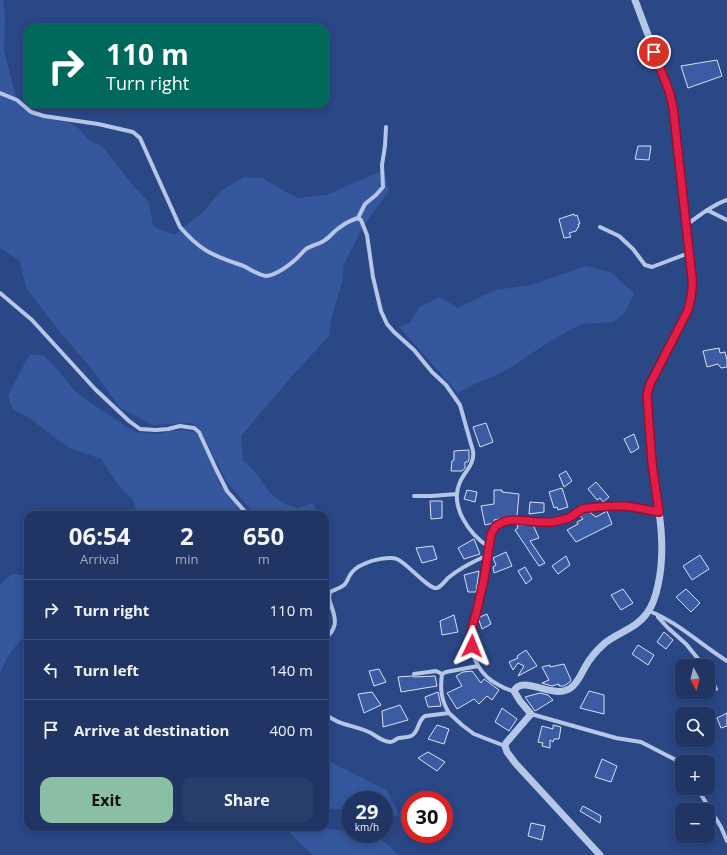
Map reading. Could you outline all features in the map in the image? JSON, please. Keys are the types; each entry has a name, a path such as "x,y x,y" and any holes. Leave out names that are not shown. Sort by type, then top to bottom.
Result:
{"street":[{"path":"635,0 669,91 673,107 693,287 688,310 650,384 647,395 652,463 662,542 661,573 652,612"},
{"path":"0,92 17,100 24,106"},
{"path":"26,108 31,112 44,116 98,124 133,132 140,138 180,227 191,239 206,251 223,259 243,265 258,274 265,276 283,269 296,260 306,249 325,241 338,228 351,220 358,218 365,204 383,187 382,165 386,127"},
{"path":"686,225 721,202 727,200"},
{"path":"708,210 727,220"},
{"path":"358,218 361,220 366,235 373,277 381,311 387,324 414,350 432,372 446,385 460,405 474,457 457,490 457,505 472,534 480,542 489,547"},
{"path":"600,227 619,236 633,249 645,265 652,267 689,253"},
{"path":"0,293 32,320 95,389 129,421 140,429 156,430 180,426 194,428 199,432 228,491 245,511"},
{"path":"414,496 457,494"},
{"path":"659,512 633,507 612,506 582,509 569,518 553,522 514,520 499,524 495,527 491,534 484,579 472,627 471,637 472,648 478,666 482,672 490,679 514,692 531,714 616,738 641,742 675,760"},
{"path":"329,635 335,624 335,617 329,601 330,592 344,585 350,574 365,563 391,558 397,559 428,585 436,588 462,567 488,555"},
{"path":"652,612 684,631 727,660"},
{"path":"652,612 686,644 698,659"},
{"path":"514,692 516,688 524,685 554,692 568,690 573,686 585,667 604,644 628,630 647,614 652,612"},
{"path":"414,674 436,671 442,674 478,666"},
{"path":"442,674 441,693 449,713 474,734 505,746"},
{"path":"329,717 336,722 354,726 370,732 385,741 392,742 396,739 410,737 414,734 422,718 425,716 449,713"},
{"path":"531,714 506,743 505,746 507,752 516,764 600,855"},
{"path":"701,795 721,827 727,841"}],"shaded area":[{"path":"0,0 3,0 5,15 4,51 17,100 24,106 24,108 31,112 64,119 78,128 90,141 102,146 149,203 153,226 174,235 202,213 222,190 244,177 262,178 297,198 326,195 384,170 389,191 364,225 344,264 342,283 332,315 329,336 292,376 241,436 243,460 256,473 266,488 277,499 287,505 298,508 312,503 318,511 252,511 226,481 200,429 191,423 153,425 120,408 91,368 63,336 26,288 20,261 0,248"},
{"path":"586,266 610,272 634,293 625,313 613,322 582,324 550,341 513,366 458,393 399,327 410,323 419,307 440,297 458,308 495,290 532,285"},
{"path":"30,354 44,356 58,370 74,390 135,432 156,434 185,430 197,433 203,442 214,467 219,484 243,511 137,511 133,500 122,490 101,459 69,448 32,420 12,408 8,396"},
{"path":"12,574 24,576 24,637 10,653 0,672 0,585"},
{"path":"329,761 387,790 341,791 341,809 329,808"},
{"path":"393,802 400,816 393,815"},
{"path":"329,829 341,831 341,843 386,843 399,855 313,855 287,831 329,831"}],"building":[{"path":"717,60 722,76 688,88 681,66"},
{"path":"638,146 651,146 649,160 635,159"},
{"path":"574,214 575,216 577,215 580,224 578,224 579,227 576,231 569,233 571,237 564,238 559,219"},
{"path":"719,348 720,353 725,352 727,367 721,368 718,364 707,367 703,351"},
{"path":"486,423 493,442 480,447 473,427"},
{"path":"634,434 639,448 631,453 624,439"},
{"path":"469,450 469,459 468,462 465,462 465,468 462,471 451,471 452,461 454,460 454,451"},
{"path":"566,471 572,481 564,487 559,475"},
{"path":"596,482 609,497 603,502 600,498 597,500 588,489"},
{"path":"562,488 568,507 558,510 557,507 554,508 549,492"},
{"path":"467,490 477,492 475,502 464,499"},
{"path":"494,490 502,490 502,492 519,494 517,516 494,520 494,523 485,525 481,506 494,504"},
{"path":"430,501 442,501 442,518 431,519"},
{"path":"530,502 544,503 544,512 529,514"},
{"path":"588,511 596,517 607,511 612,524 576,542 567,530 578,524 577,522 583,519 580,515"},
{"path":"517,525 533,525 539,538 530,541 545,563 539,566 515,530 518,528"},
{"path":"474,539 480,554 464,559 458,548"},
{"path":"433,546 437,559 422,563 416,548"},
{"path":"506,552 512,566 494,573 493,567 496,565 493,558"},
{"path":"700,555 709,569 692,580 683,566"},
{"path":"566,556 570,565 558,574 552,566"},
{"path":"525,567 532,579 526,584 518,571"},
{"path":"479,571 476,592 468,592 464,575"},
{"path":"623,589 633,603 621,610 611,595"},
{"path":"686,589 700,603 691,612 676,597"},
{"path":"487,614 491,624 482,629 479,620 480,617"},
{"path":"454,615 458,632 442,635 440,621"},
{"path":"664,632 673,640 666,649 657,642"},
{"path":"638,645 654,655 648,665 632,654"},
{"path":"526,650 537,666 518,676 524,666 518,663 513,670 509,662 518,658 517,656"},
{"path":"564,664 571,680 570,682 564,686 559,686 559,684 552,686 542,683 549,680 542,667"},
{"path":"379,669 386,682 374,686 369,671"},
{"path":"472,671 481,683 484,679 499,690 492,700 487,696 479,704 474,699 457,709 447,693 462,686 456,676 463,672"},
{"path":"435,676 437,686 401,692 398,677"},
{"path":"589,691 604,695 604,714 580,708"},
{"path":"372,692 381,705 364,713 358,694"},
{"path":"438,692 441,706 428,707 425,697"},
{"path":"540,693 548,695 553,700 535,711 525,697"},
{"path":"400,705 408,720 383,727 382,711"},
{"path":"502,708 517,719 509,731 495,722"},
{"path":"727,713 727,726 721,728 717,718"},
{"path":"437,725 449,729 444,744 428,739"},
{"path":"553,725 561,727 559,739 554,739 553,742 550,740 550,748 542,746 543,743 538,742 542,726 553,729"},
{"path":"428,752 445,762 437,771 418,758"},
{"path":"602,759 617,766 611,782 595,777"},
{"path":"583,806 601,816 600,823 580,811"},
{"path":"531,823 545,826 542,840 528,836"}],"route":[{"path":"472,646 472,627 484,579 491,534 495,527 499,524 514,520 540,522 561,521 569,518 582,509 612,506 633,507 659,512 652,463 647,395 650,384 688,310 693,287 673,107 669,91 654,52"}]}
